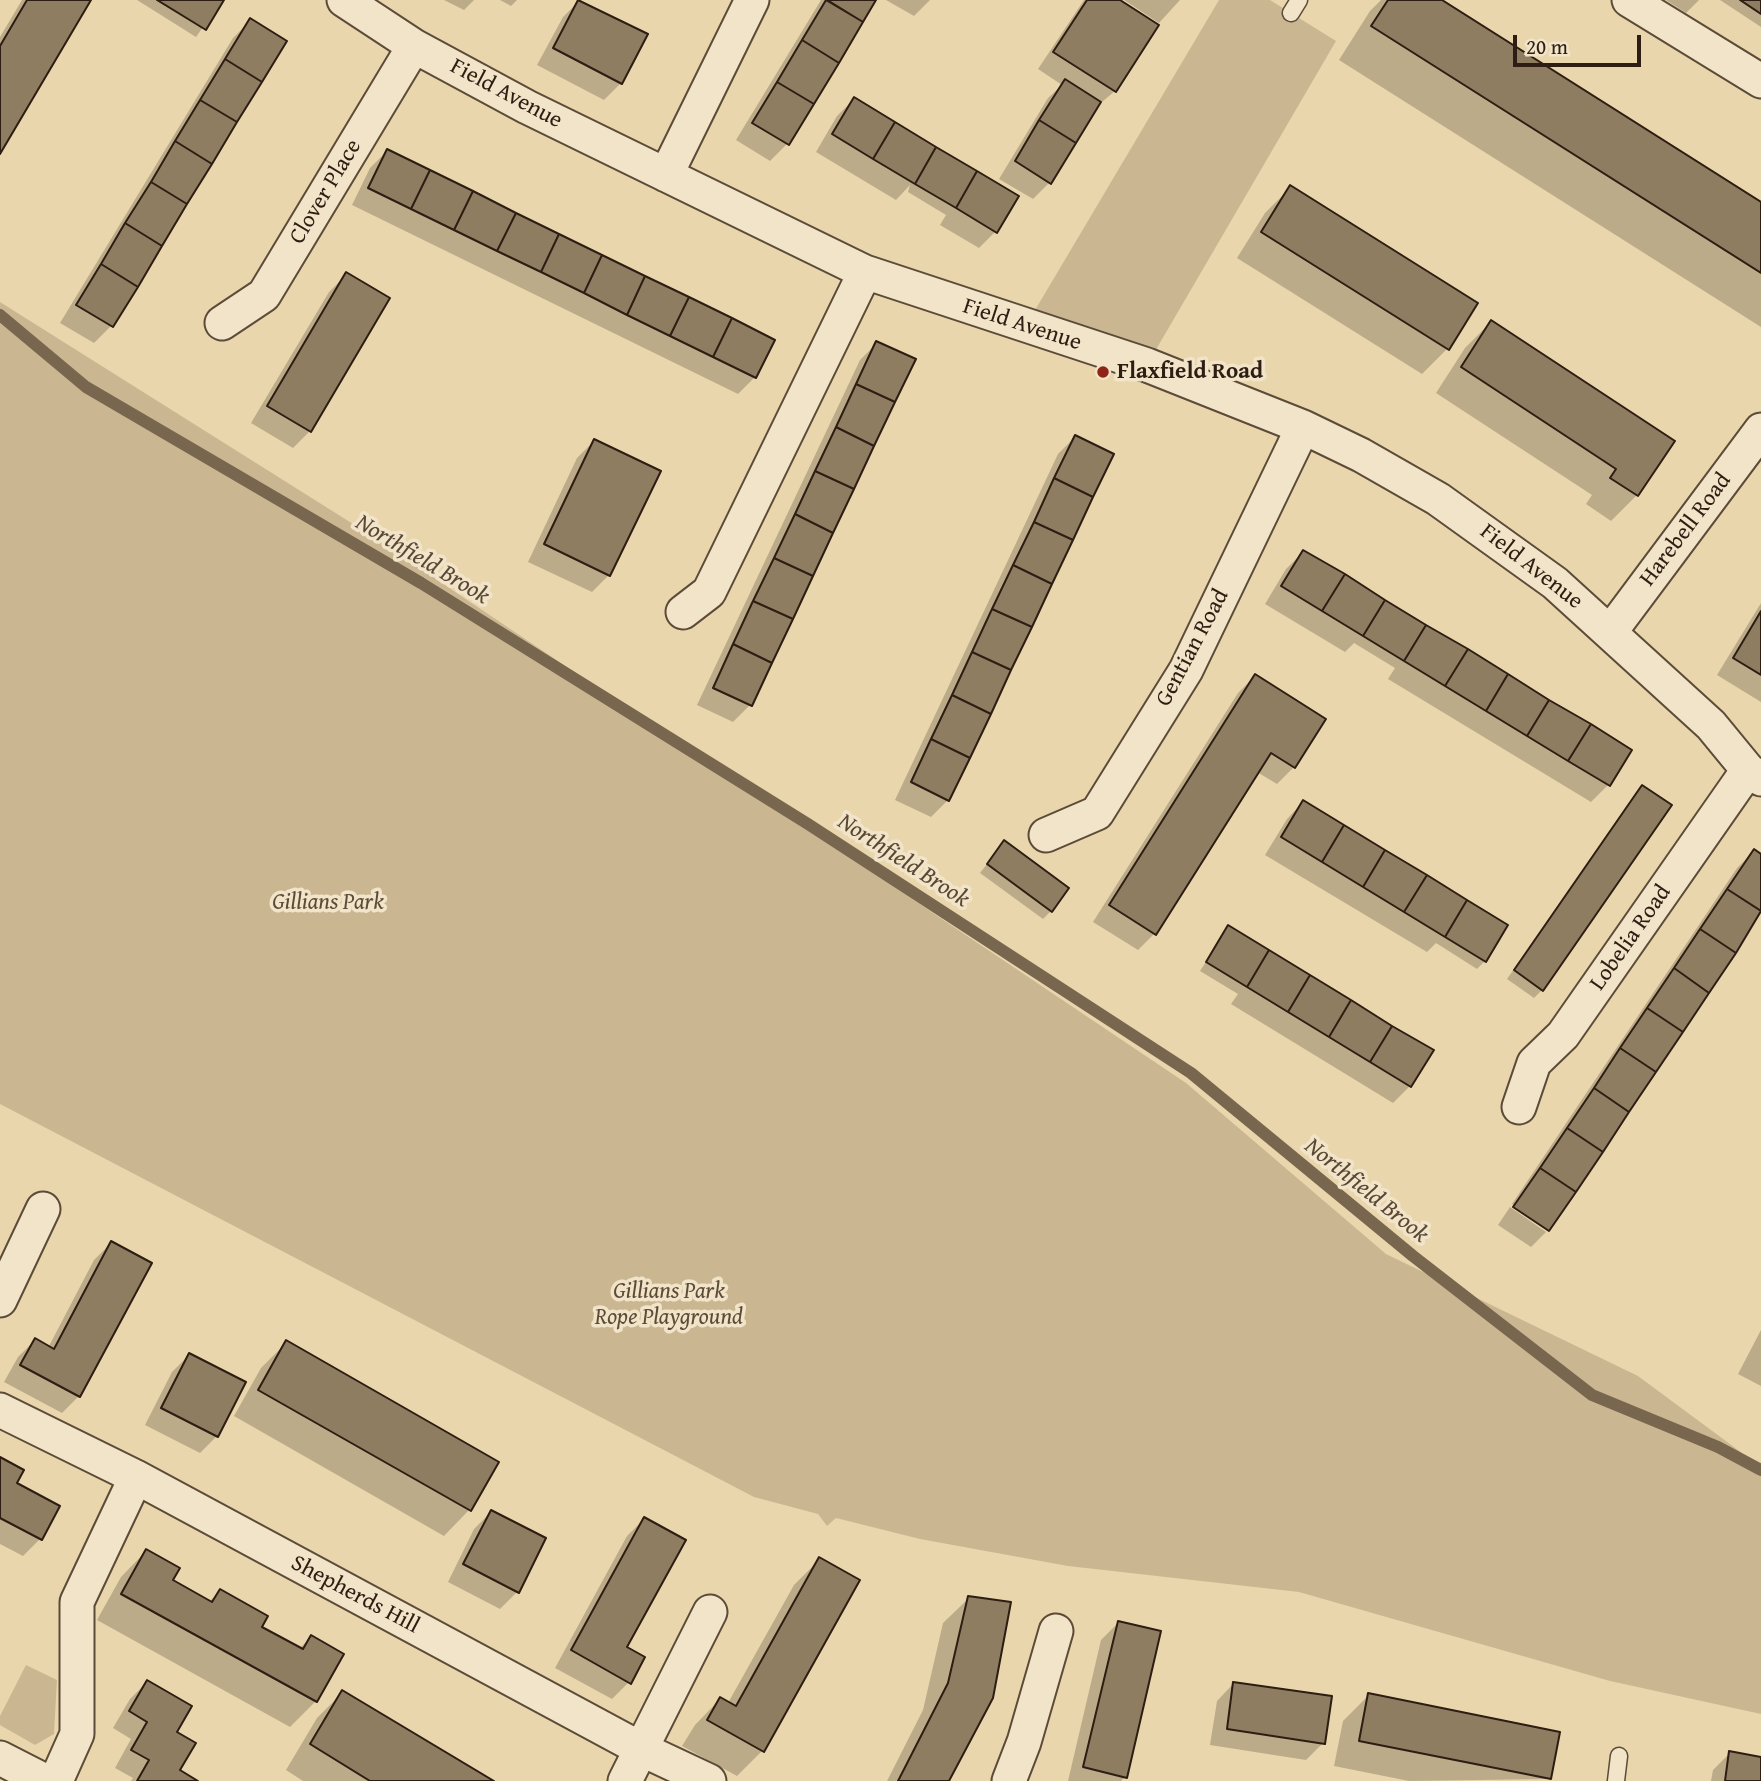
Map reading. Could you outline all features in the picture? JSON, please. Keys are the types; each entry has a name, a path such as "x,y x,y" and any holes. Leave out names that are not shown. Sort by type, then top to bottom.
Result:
{"street":[{"name":"Field Avenue","path":"344,0 414,46 527,107 865,272 1147,365 1303,427 1361,455 1459,513 1555,583 1611,631 1711,725 1755,774"},
{"path":"666,175 752,0"},
{"path":"1629,0 1761,81"},
{"name":"Clover Place","path":"222,323 264,295 414,46"},
{"path":"683,612 709,592 865,272"},
{"name":"Gentian Road","path":"1046,835 1097,813 1186,670 1303,427"},
{"name":"Harebell Road","path":"1611,631 1761,430"},
{"name":"Lobelia Road","path":"1519,1107 1534,1063 1563,1035 1755,774"},
{"path":"0,1300 43,1209"},
{"name":"Shepherds Hill","path":"0,1410 136,1477 643,1750 709,1781"},
{"path":"56,1781 78,1734 78,1602 136,1477"},
{"path":"625,1781 643,1750 710,1612"},
{"path":"1009,1781 1024,1742 1056,1631"},
{"path":"0,1758 46,1781"}],"lane":[{"path":"1616,1781 1619,1756"}],"green space":[{"path":"1219,0 1270,0 1336,41 1147,365 1025,327"},
{"name":"Gillians Park","path":"0,302 369,534 1186,1083 1386,1254 1638,1376 1761,1467 1761,1714 1610,1681 1299,1592 1068,1566 920,1539 836,1518 827,1526 818,1514 754,1497 0,1104"},
{"path":"26,1665 57,1680 54,1734 35,1745 0,1725 0,1716"}],"building":[{"path":"27,0 91,0 0,154 0,46"},
{"path":"157,0 224,0 206,30"},
{"path":"578,0 648,34 622,84 553,48"},
{"path":"826,0 863,22 839,63 802,40"},
{"path":"827,0 876,0 863,22"},
{"path":"1087,0 1120,0 1159,25 1116,92 1053,52"},
{"path":"1388,0 1442,0 1761,202 1761,273 1371,26"},
{"path":"1740,0 1761,0 1761,14"},
{"path":"250,18 287,41 262,82 225,59"},
{"path":"802,40 839,63 814,104 777,82"},
{"path":"225,59 262,82 237,122 200,100"},
{"path":"1065,79 1101,102 1076,143 1039,120"},
{"path":"777,82 814,104 789,145 752,123"},
{"path":"854,97 895,122 873,159 832,134"},
{"path":"200,100 237,122 212,164 175,141"},
{"path":"1039,120 1076,143 1051,184 1015,161"},
{"path":"895,122 936,147 915,184 873,159"},
{"path":"175,141 212,164 187,204 151,182"},
{"path":"936,147 977,171 956,208 915,184"},
{"path":"387,149 430,170 411,209 368,188"},
{"path":"430,170 473,191 454,230 411,209"},
{"path":"977,171 1019,196 997,233 956,208"},
{"path":"151,182 187,204 162,246 125,223"},
{"path":"1290,185 1478,303 1449,350 1261,232"},
{"path":"473,191 516,213 497,251 454,230"},
{"path":"516,213 559,234 541,272 497,251"},
{"path":"125,223 162,246 138,287 101,264"},
{"path":"559,234 602,255 584,293 541,272"},
{"path":"602,255 645,276 627,315 584,293"},
{"path":"101,264 138,287 113,327 76,305"},
{"path":"346,272 390,298 311,432 267,406"},
{"path":"645,276 689,297 670,336 627,315"},
{"path":"689,297 732,318 713,357 670,336"},
{"path":"732,318 775,340 756,378 713,357"},
{"path":"1491,320 1675,441 1638,496 1610,478 1616,469 1461,367"},
{"path":"876,341 916,359 895,402 856,384"},
{"path":"856,384 895,402 874,446 836,427"},
{"path":"836,427 874,446 854,489 815,471"},
{"path":"1075,435 1114,454 1093,497 1054,478"},
{"path":"594,439 661,471 610,576 544,544"},
{"path":"815,471 854,489 833,533 795,514"},
{"path":"1054,478 1093,497 1073,540 1034,522"},
{"path":"795,514 833,533 813,576 774,558"},
{"path":"1034,522 1073,540 1052,584 1013,565"},
{"path":"1303,550 1345,574 1322,611 1281,586"},
{"path":"774,558 813,576 793,619 753,601"},
{"path":"1013,565 1052,584 1032,627 992,609"},
{"path":"1345,574 1385,600 1363,636 1322,611"},
{"path":"1385,600 1426,625 1404,661 1363,636"},
{"path":"753,601 793,619 772,663 733,644"},
{"path":"992,609 1032,627 1011,670 972,652"},
{"path":"1761,611 1761,675 1733,658"},
{"path":"1426,625 1468,649 1445,686 1404,661"},
{"path":"733,644 772,663 752,706 713,688"},
{"path":"1468,649 1508,674 1486,711 1445,686"},
{"path":"972,652 1011,670 991,714 952,695"},
{"path":"1255,674 1326,719 1295,768 1271,753 1156,935 1109,905"},
{"path":"1508,674 1549,700 1527,736 1486,711"},
{"path":"952,695 991,714 970,758 931,739"},
{"path":"1549,700 1591,724 1568,761 1527,736"},
{"path":"1591,724 1632,750 1610,786 1568,761"},
{"path":"931,739 970,758 949,801 911,782"},
{"path":"1642,785 1672,805 1543,991 1514,970"},
{"path":"1303,800 1344,825 1322,862 1281,837"},
{"path":"1344,825 1385,850 1363,887 1322,862"},
{"path":"1004,840 1069,888 1052,912 987,864"},
{"path":"1754,849 1761,854 1761,911 1727,889"},
{"path":"1385,850 1427,875 1404,912 1363,887"},
{"path":"1427,875 1467,900 1445,937 1404,912"},
{"path":"1727,889 1761,911 1736,953 1700,929"},
{"path":"1467,900 1508,925 1486,962 1445,937"},
{"path":"1228,925 1269,950 1247,987 1206,962"},
{"path":"1700,929 1736,953 1709,993 1674,968"},
{"path":"1269,950 1310,975 1288,1012 1247,987"},
{"path":"1674,968 1709,993 1683,1032 1647,1008"},
{"path":"1310,975 1351,1000 1329,1037 1288,1012"},
{"path":"1351,1000 1392,1026 1370,1062 1329,1037"},
{"path":"1647,1008 1683,1032 1656,1072 1620,1048"},
{"path":"1392,1026 1434,1050 1411,1087 1370,1062"},
{"path":"1620,1048 1656,1072 1629,1112 1594,1088"},
{"path":"1594,1088 1629,1112 1603,1152 1567,1128"},
{"path":"1567,1128 1603,1152 1576,1192 1540,1168"},
{"path":"1540,1168 1576,1192 1549,1231 1513,1207"},
{"path":"111,1241 152,1263 80,1397 20,1365 35,1338 54,1349"},
{"path":"286,1340 499,1462 471,1511 258,1390"},
{"path":"189,1353 246,1382 218,1437 161,1408"},
{"path":"0,1457 24,1470 17,1483 60,1506 42,1540 0,1518"},
{"path":"491,1510 546,1538 519,1593 463,1564"},
{"path":"644,1517 686,1540 627,1647 645,1657 631,1684 571,1650"},
{"path":"146,1549 180,1568 173,1580 212,1602 220,1589 268,1616 262,1627 303,1649 311,1635 344,1654 317,1702 121,1594"},
{"path":"819,1557 860,1580 764,1752 707,1720 720,1697 736,1706"},
{"path":"968,1596 1011,1602 993,1698 949,1781 898,1781 948,1683"},
{"path":"1118,1621 1161,1631 1127,1778 1083,1767"},
{"path":"147,1680 192,1706 177,1732 196,1743 180,1770 198,1781 137,1781 149,1760 131,1750 147,1722 129,1711"},
{"path":"1233,1682 1332,1696 1325,1744 1227,1729"},
{"path":"342,1690 494,1781 370,1781 310,1744"},
{"path":"1368,1693 1560,1732 1551,1779 1359,1741"},
{"path":"1729,1751 1761,1757 1761,1781 1725,1781"}],"waterway":[{"name":"Northfield Brook","path":"0,315 86,387 421,583 808,824 1191,1073 1413,1256 1592,1395 1718,1447 1761,1470"}],"place":[{"name":"Flaxfield Road","path":"1103,372"}],"park label":[{"name":"Gillians Park Rope Playground","path":"669,1305"}]}
